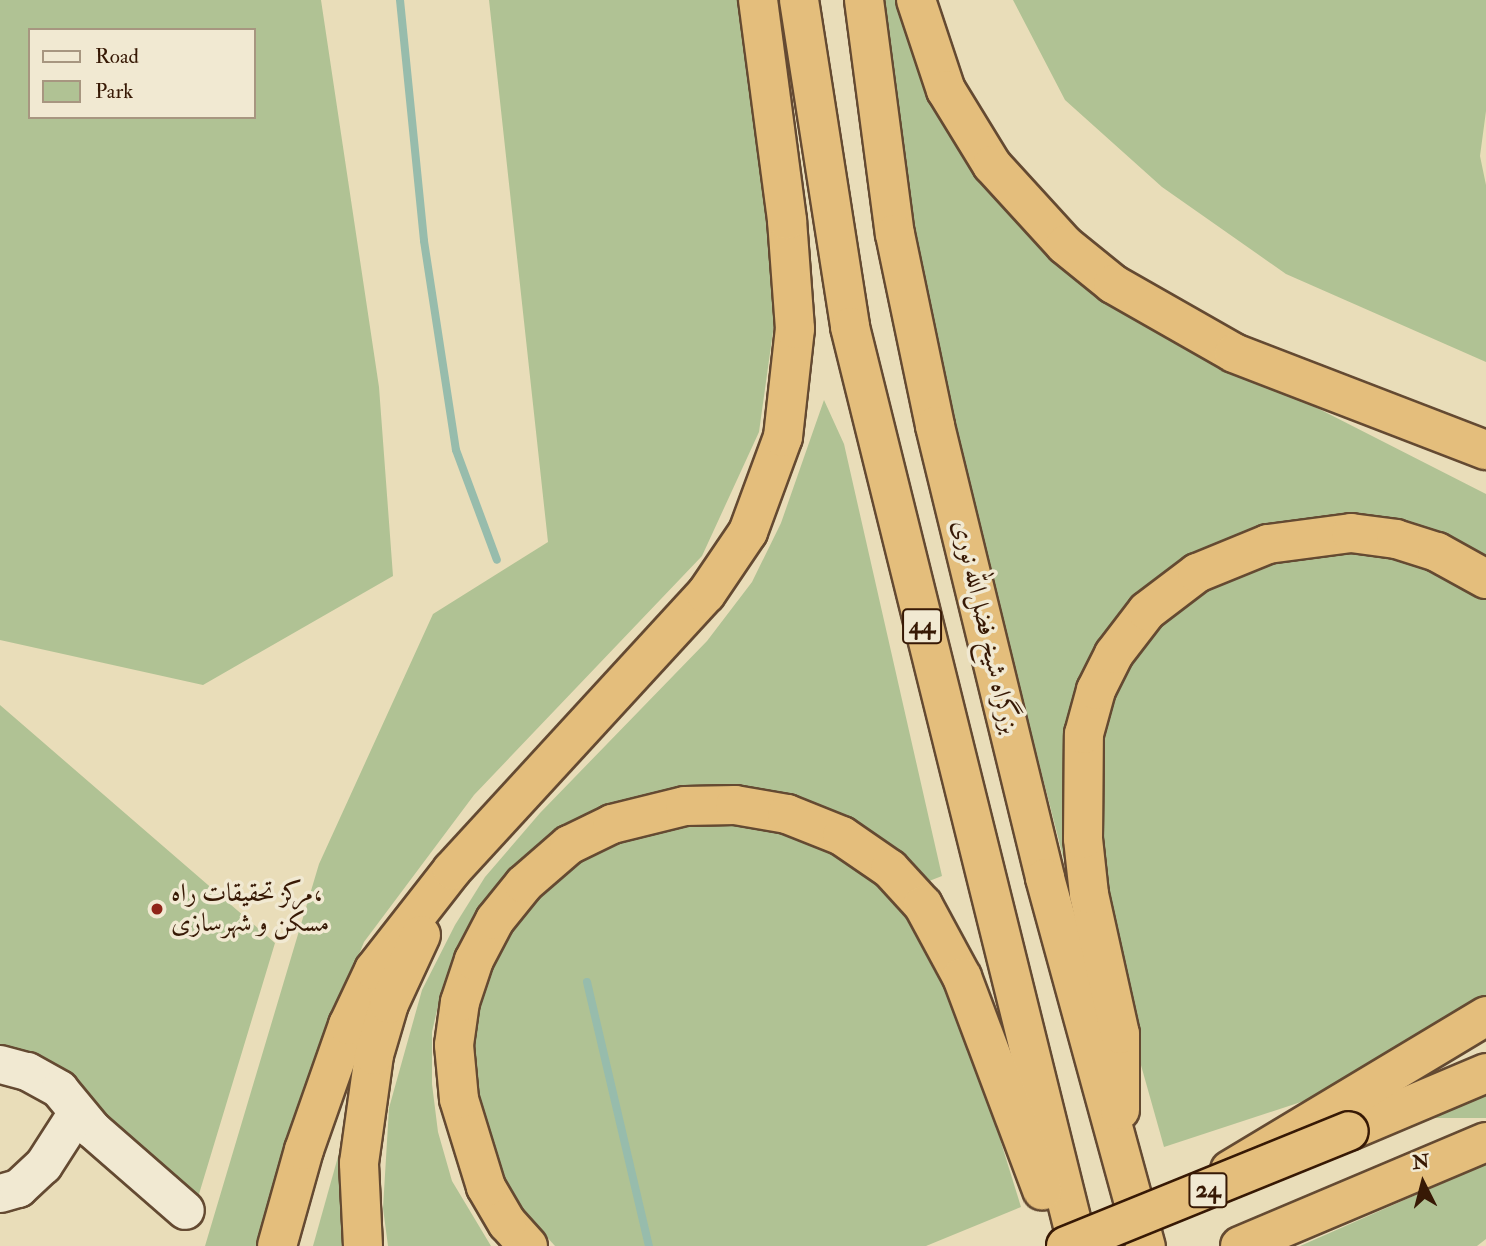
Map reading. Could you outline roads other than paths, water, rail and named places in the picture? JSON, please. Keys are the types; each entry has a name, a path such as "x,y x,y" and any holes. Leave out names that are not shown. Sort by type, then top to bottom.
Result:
{"highway":[{"path":"277,1246 304,1150 348,1025 374,970 452,870 706,594 748,532 783,437 795,329 787,220 758,0"},
{"name":"44","path":"799,0 850,327 1078,1246"},
{"name":"بزرگراه شیخ فضل‌الله نوری","path":"864,0 895,233 935,426 1045,877 1146,1246"},
{"path":"916,0 925,39 966,128 1021,200 1065,244 1113,284 1175,322 1234,353 1349,401 1486,450"},
{"path":"1349,401 1486,479"},
{"path":"1121,1154 1120,1034 1089,894 1083,839 1084,734 1096,690 1114,654 1147,611 1197,573 1268,544 1351,533 1396,539 1437,552 1486,579"},
{"path":"528,1246 507,1223 486,1187 459,1099 454,1045 460,1002 474,960 495,920 524,884 569,845 612,824 653,812 723,805 787,814 842,836 890,869 923,905 962,977 1045,1197 1073,1246"},
{"path":"363,1246 359,1163 374,1055 402,974 452,870"},
{"path":"1193,1196 1263,1147 1486,1016"},
{"name":"24","path":"1066,1246 1193,1196 1486,1073"},
{"name":"24","path":"1240,1246 1486,1142"}],"lane":[{"path":"0,1064 27,1071 59,1090 77,1112 185,1210"},
{"path":"0,1193 18,1188 43,1165 77,1112"}],"waterway":[{"path":"400,0 424,241 456,450 497,560"},
{"path":"587,982 649,1246"}],"place":[{"name":"مرکز تحقیقات راه، مسکن و شهرسازی","path":"157,909"}]}
